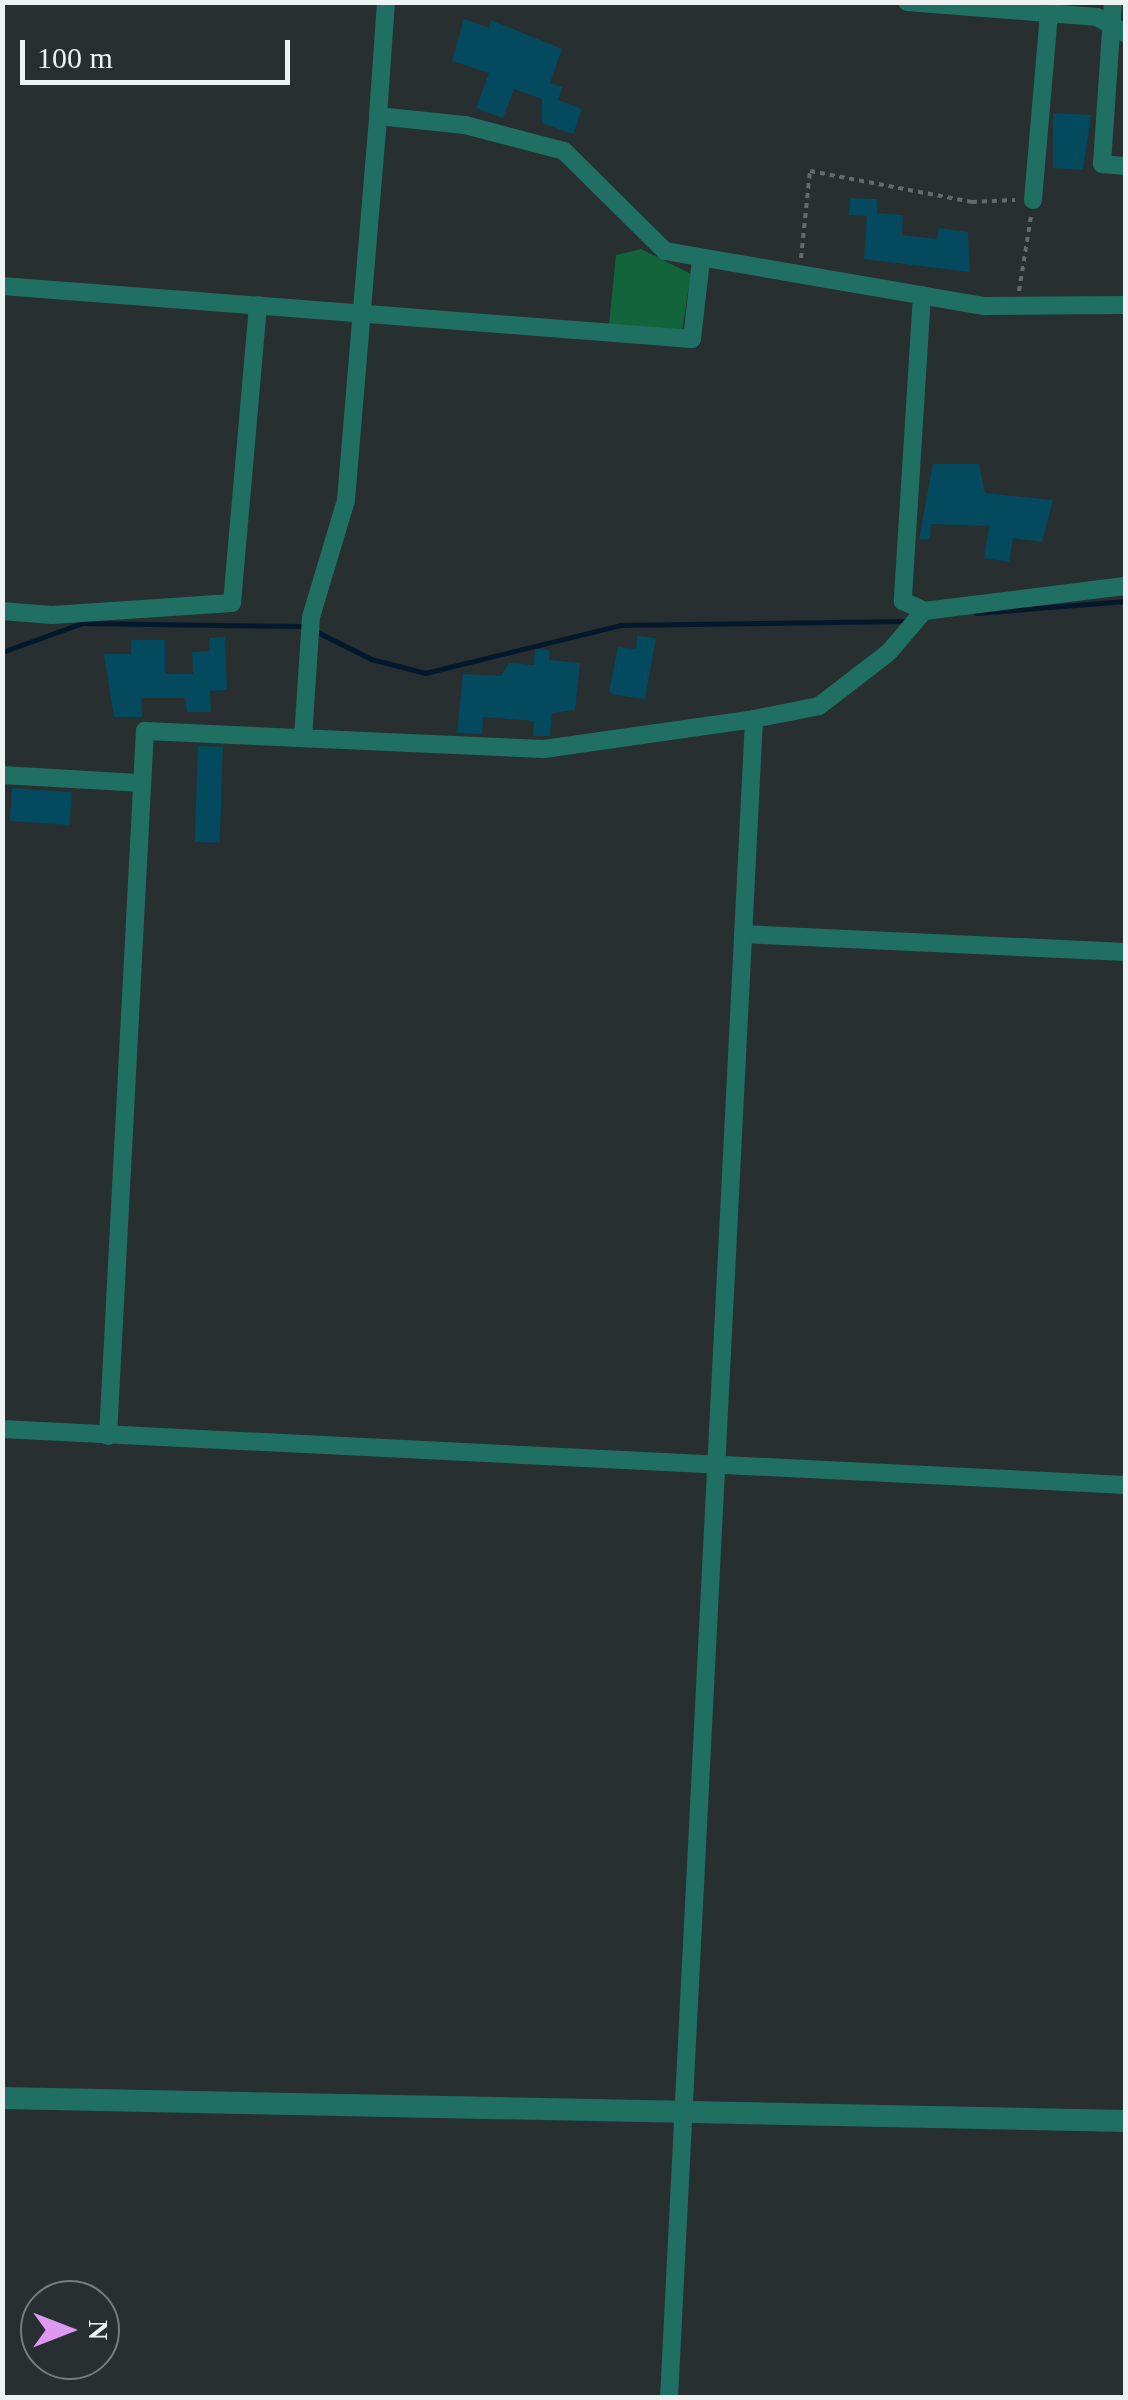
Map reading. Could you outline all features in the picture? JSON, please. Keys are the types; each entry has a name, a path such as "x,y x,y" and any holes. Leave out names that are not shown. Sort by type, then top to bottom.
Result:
{"street":[{"path":"302,738 310,627 346,500 386,2"},
{"path":"906,2 1117,19 1102,164 1126,166"},
{"path":"1033,200 1049,13"},
{"path":"378,116 465,125 564,151 665,251 701,260 800,272 1016,308 1126,305"},
{"path":"2,286 692,339 701,260"},
{"path":"922,295 903,601 924,611 1126,586"},
{"path":"2,610 52,615 232,603 258,305"},
{"path":"108,1436 139,782 145,730 544,749 754,719 819,706 889,652 924,611"},
{"path":"669,2398 754,719"},
{"path":"2,775 139,782"},
{"path":"744,934 1126,952"},
{"path":"2,1429 1126,1485"},
{"path":"2,2098 1126,2120"}],"path":[{"path":"800,272 810,170 972,202 1033,200 1016,308"}],"green space":[{"path":"641,249 691,274 682,331 609,324 616,255"}],"building":[{"path":"464,19 489,28 491,20 562,49 550,83 562,87 558,100 582,109 573,134 542,123 542,99 514,89 503,118 476,108 489,73 452,61"},
{"path":"1053,113 1091,115 1083,170 1053,168"},
{"path":"850,198 877,199 877,213 903,215 902,235 937,239 939,228 968,232 970,272 864,259 867,216 849,215"},
{"path":"933,464 979,464 985,493 1053,500 1042,542 1013,538 1009,562 984,558 989,526 931,524 930,539 919,539"},
{"path":"637,636 656,638 645,699 609,691 618,647 636,649"},
{"path":"225,637 227,690 210,691 211,712 187,712 185,698 142,698 142,717 114,717 104,654 131,654 131,640 165,640 165,674 193,674 192,652 210,651 209,638"},
{"path":"535,649 550,650 549,660 580,663 575,710 552,713 550,736 533,736 534,721 483,717 482,734 457,733 463,674 501,676 509,663 534,665"},
{"path":"198,746 223,747 220,843 195,842"},
{"path":"12,788 72,792 70,825 10,821"}],"waterway":[{"path":"976,613 1126,601"},
{"path":"313,630 371,659 425,673 620,625 908,621"},
{"path":"2,652 82,623 304,626"}]}
